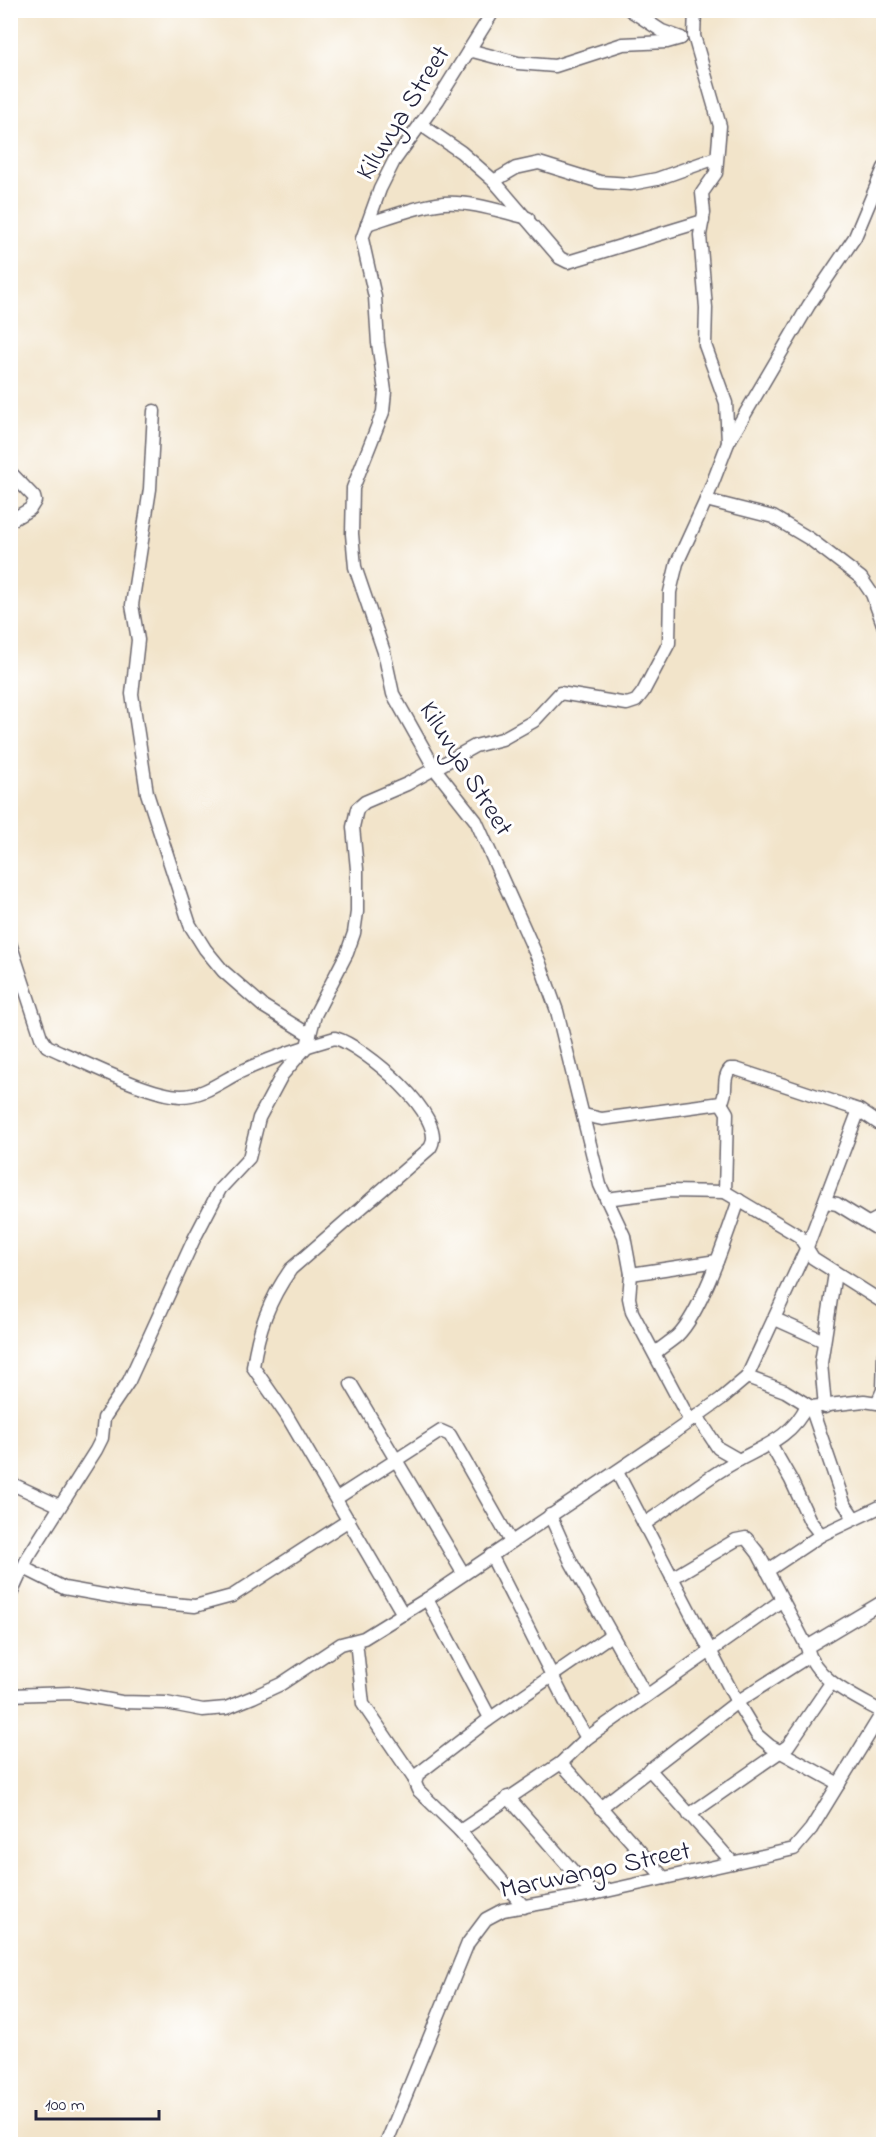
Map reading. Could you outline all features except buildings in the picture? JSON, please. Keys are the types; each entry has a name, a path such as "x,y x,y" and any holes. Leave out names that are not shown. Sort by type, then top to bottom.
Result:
{"street":[{"name":"Kiluvya Street","path":"494,10 394,161 362,239 375,297 378,343 385,391 383,412 353,489 352,534 355,567 384,652 393,694 442,781 476,821 520,914 557,1011 600,1185 624,1236 631,1274 629,1298 632,1312 693,1418 718,1448 739,1460"},
{"path":"630,10 662,31 681,38"},
{"path":"695,10 694,36 720,126 714,179 702,193 703,221 700,235 706,308 705,345 726,403 728,443"},
{"path":"469,50 518,63 555,66 624,44 667,42 694,36"},
{"path":"420,124 461,152 494,181 560,258 568,262 703,221"},
{"path":"494,181 516,168 539,163 600,182 631,184 657,179 716,158"},
{"path":"10,1596 60,1506 96,1450 102,1438 104,1418 129,1381 155,1320 215,1197 249,1158 259,1118 282,1075 309,1040 315,1015 354,933 357,869 353,827 357,809 365,802 435,770 475,746 502,739 534,721 560,693 617,703 636,700 643,692 669,643 670,592 677,563 706,500 728,443 808,305 851,244 884,168"},
{"path":"367,224 412,210 445,203 465,204 528,218"},
{"path":"154,411 150,489 132,606 138,640 132,694 147,793 190,925 205,949 223,971 263,1006 309,1040"},
{"path":"10,472 34,497 35,501 30,509 10,521"},
{"path":"706,500 773,517 810,539 861,578 872,594 884,627"},
{"path":"442,781 458,756"},
{"path":"10,943 41,1037 47,1046 152,1090 180,1096 202,1094 240,1072 309,1040 335,1038 372,1057 399,1081 435,1134 435,1141 430,1148 291,1269 277,1288 257,1337 252,1367 287,1416 403,1614"},
{"path":"721,1103 726,1094 726,1073 730,1069 736,1069 859,1110 884,1127"},
{"path":"584,1115 602,1119 721,1103"},
{"path":"721,1103 727,1113 725,1192"},
{"path":"10,1695 71,1693 121,1702 166,1703 203,1710 226,1708 281,1684 341,1644 356,1641 403,1614 616,1472 747,1377 776,1318 826,1202 859,1110"},
{"path":"606,1199 669,1191 725,1192 799,1236 813,1258 884,1303"},
{"path":"654,1353 678,1336 686,1325 717,1261 739,1200"},
{"path":"826,1202 837,1204 884,1233"},
{"path":"869,1223 884,1215"},
{"path":"631,1274 717,1261"},
{"path":"825,1407 821,1363 835,1273"},
{"path":"776,1318 824,1341"},
{"path":"747,1377 758,1379 785,1391 809,1406 825,1407 882,1398 884,1354"},
{"path":"351,1384 398,1459 463,1573"},
{"path":"644,1524 739,1460 771,1446 798,1421 809,1406"},
{"path":"809,1406 844,1503 854,1518"},
{"path":"337,1498 441,1431 450,1435 511,1542"},
{"path":"771,1446 791,1479 810,1521 821,1535"},
{"path":"616,1472 737,1702 757,1735 777,1752 839,1784"},
{"path":"10,1483 60,1506"},
{"path":"766,1571 821,1535 884,1505"},
{"path":"550,1515 611,1635 646,1696"},
{"path":"24,1568 64,1588 131,1600 195,1606 232,1596 350,1520"},
{"path":"672,1578 742,1537 754,1547 808,1652 831,1683 883,1711"},
{"path":"491,1555 551,1674 587,1738"},
{"path":"427,1599 488,1711 488,1720"},
{"path":"460,1831 561,1762 587,1738 781,1601"},
{"path":"600,1808 737,1702 884,1601"},
{"path":"415,1780 418,1774 488,1720 551,1674 611,1635"},
{"path":"356,1641 363,1704 415,1780 418,1790 460,1831 524,1907"},
{"path":"689,1815 788,1746 831,1683"},
{"name":"Maruvango Street","path":"386,2145 475,1930 486,1919 503,1910 593,1894 794,1849 811,1829 883,1711"},
{"path":"561,1762 664,1878"},
{"path":"649,1769 733,1863"},
{"path":"508,1797 593,1894"}]}
